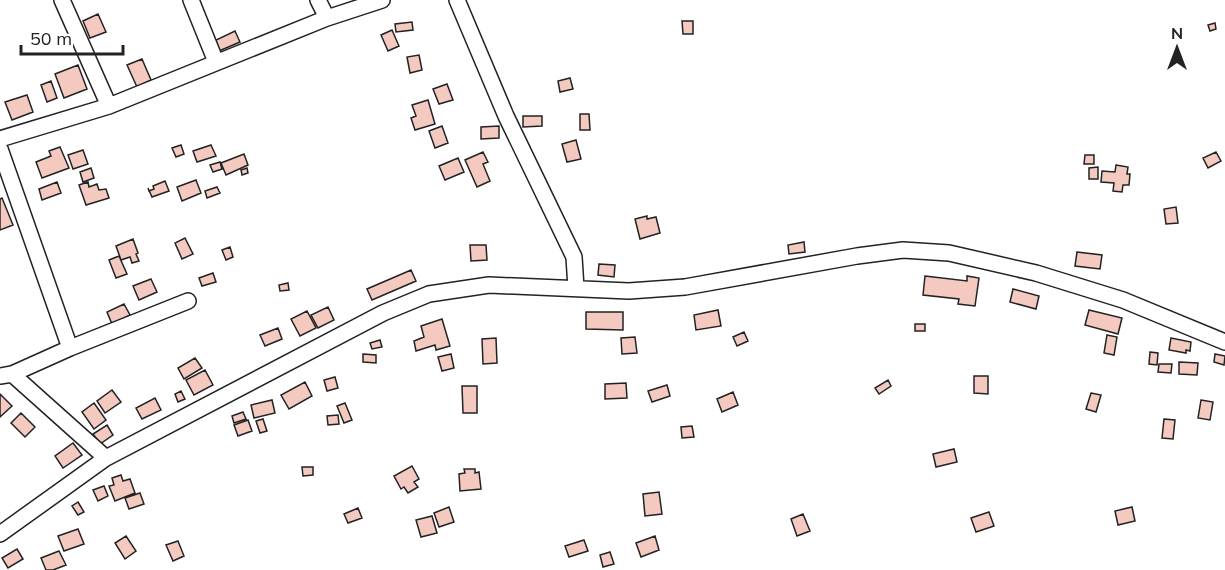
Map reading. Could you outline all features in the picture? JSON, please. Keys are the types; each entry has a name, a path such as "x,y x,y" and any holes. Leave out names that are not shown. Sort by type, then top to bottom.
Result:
{"street":[{"path":"62,0 109,106"},
{"path":"191,0 216,62"},
{"path":"318,0 327,18"},
{"path":"0,139 109,106 327,18 382,0"},
{"path":"458,0 506,116 574,256 576,288"},
{"path":"0,149 70,348"},
{"path":"0,534 106,458 382,313 429,294 489,285 629,291 685,287 856,256 903,250 949,253 1036,273 1123,300 1225,342"},
{"path":"106,458 6,375 188,301"}],"building":[{"path":"98,14 106,32 90,38 83,21"},
{"path":"682,21 693,21 693,34 683,34"},
{"path":"412,22 413,30 396,32 395,24"},
{"path":"1215,23 1216,29 1210,31 1208,25"},
{"path":"392,30 399,46 388,51 381,35"},
{"path":"235,31 240,42 219,51 214,41"},
{"path":"419,55 422,70 410,73 407,57"},
{"path":"142,59 151,80 137,87 127,65"},
{"path":"78,65 87,89 64,98 55,74"},
{"path":"570,78 573,89 560,92 558,81"},
{"path":"51,81 57,98 47,102 41,85"},
{"path":"447,84 453,100 439,104 433,89"},
{"path":"27,95 33,112 12,120 5,102"},
{"path":"428,100 435,124 415,130 411,118 416,116 412,105"},
{"path":"580,114 589,114 590,130 580,130"},
{"path":"523,116 542,116 542,126 523,127"},
{"path":"442,126 448,143 435,148 429,131"},
{"path":"499,126 499,138 481,139 481,127"},
{"path":"576,140 581,159 567,162 562,144"},
{"path":"181,145 184,154 176,157 172,148"},
{"path":"211,145 216,156 197,162 193,151"},
{"path":"60,147 69,168 42,178 36,162 51,156 49,151"},
{"path":"83,150 88,164 73,169 68,155"},
{"path":"483,152 488,162 483,164 490,181 477,187 465,160"},
{"path":"1216,152 1221,161 1208,168 1203,158"},
{"path":"244,154 248,165 226,175 221,163"},
{"path":"1085,155 1094,155 1094,164 1084,164"},
{"path":"458,158 464,172 445,180 439,166"},
{"path":"220,162 222,169 213,172 210,165"},
{"path":"1116,165 1128,167 1127,174 1130,174 1129,185 1123,185 1122,192 1113,191 1114,183 1101,182 1102,171 1115,172"},
{"path":"1098,167 1098,179 1089,179 1089,168"},
{"path":"91,168 94,178 83,182 80,172"},
{"path":"247,168 248,173 242,175 241,170"},
{"path":"196,180 201,193 182,201 177,187"},
{"path":"165,181 169,191 152,197 149,191 154,189 153,186"},
{"path":"57,182 61,193 42,200 39,189"},
{"path":"88,182 89,187 97,184 99,190 106,189 109,198 86,205 79,185"},
{"path":"217,187 220,193 207,198 205,191"},
{"path":"2,198 13,225 0,230 0,199"},
{"path":"1176,207 1178,223 1166,224 1164,209"},
{"path":"647,216 647,219 656,217 660,233 640,239 635,219"},
{"path":"185,238 193,254 182,259 175,243"},
{"path":"133,239 139,261 132,263 130,257 121,260 116,246"},
{"path":"804,242 805,252 789,254 788,245"},
{"path":"470,245 486,245 487,260 471,261"},
{"path":"230,247 233,257 226,260 222,250"},
{"path":"1077,252 1102,255 1100,269 1075,266"},
{"path":"119,256 127,274 116,278 109,260"},
{"path":"599,264 615,265 614,277 598,275"},
{"path":"411,270 416,281 372,300 367,289"},
{"path":"213,273 216,282 202,286 199,278"},
{"path":"925,276 967,281 967,276 979,278 975,306 958,304 959,299 923,295"},
{"path":"151,279 157,292 139,300 133,286"},
{"path":"288,283 289,290 280,291 279,285"},
{"path":"1013,289 1039,296 1036,309 1010,302"},
{"path":"124,304 130,315 112,324 107,312"},
{"path":"328,307 334,320 318,328 311,315"},
{"path":"718,310 721,326 696,330 694,315"},
{"path":"1089,310 1122,318 1118,334 1085,325"},
{"path":"307,311 316,328 300,336 291,319"},
{"path":"586,312 623,312 623,330 586,329"},
{"path":"442,319 450,346 436,350 435,345 416,351 414,341 424,337 421,326"},
{"path":"915,324 925,324 925,331 915,331"},
{"path":"278,328 282,339 265,346 260,335"},
{"path":"744,332 748,341 737,346 733,337"},
{"path":"1107,335 1117,337 1114,355 1104,353"},
{"path":"635,337 637,353 622,354 621,338"},
{"path":"496,338 497,363 483,364 482,339"},
{"path":"1171,338 1191,342 1190,351 1186,350 1186,353 1169,350"},
{"path":"380,340 382,347 372,349 370,343"},
{"path":"1150,352 1158,353 1157,365 1149,364"},
{"path":"363,354 376,355 376,363 363,362"},
{"path":"451,354 454,368 442,371 438,357"},
{"path":"1215,354 1225,356 1224,365 1214,362"},
{"path":"195,358 202,368 184,379 178,368"},
{"path":"1179,362 1198,363 1197,375 1179,374"},
{"path":"1159,364 1172,364 1171,373 1158,372"},
{"path":"205,370 213,385 194,395 186,380"},
{"path":"974,376 988,376 988,394 974,393"},
{"path":"335,377 338,388 327,391 324,380"},
{"path":"888,380 891,386 879,394 875,388"},
{"path":"305,382 312,396 289,409 281,395"},
{"path":"626,383 627,398 605,399 605,384"},
{"path":"667,385 670,396 652,402 648,391"},
{"path":"462,386 477,386 477,413 463,413"},
{"path":"112,390 121,402 105,413 97,401"},
{"path":"181,391 185,399 178,402 175,394"},
{"path":"733,392 738,405 722,412 717,399"},
{"path":"1091,393 1101,395 1096,412 1086,409"},
{"path":"0,394 12,406 0,417"},
{"path":"155,398 161,410 142,419 136,408"},
{"path":"272,400 275,413 254,418 251,405"},
{"path":"1201,400 1213,402 1210,420 1198,418"},
{"path":"94,403 106,420 94,429 82,412"},
{"path":"345,403 352,420 344,423 337,406"},
{"path":"243,412 246,419 234,423 232,416"},
{"path":"21,413 35,427 25,437 11,423"},
{"path":"338,415 339,424 328,425 327,416"},
{"path":"263,419 267,431 260,433 256,421"},
{"path":"1164,419 1175,420 1173,439 1162,438"},
{"path":"248,420 252,431 238,436 234,425"},
{"path":"107,425 113,435 100,444 93,434"},
{"path":"692,426 694,437 682,438 681,427"},
{"path":"73,443 82,455 63,468 55,456"},
{"path":"954,449 957,462 936,467 933,454"},
{"path":"412,466 419,479 414,482 418,487 408,493 404,487 401,489 394,476"},
{"path":"302,467 313,467 313,475 303,476"},
{"path":"464,469 475,469 475,473 479,472 481,489 460,491 459,474 465,473"},
{"path":"121,475 123,481 130,479 135,493 115,501 109,486 114,485 112,478"},
{"path":"104,486 108,496 98,501 93,490"},
{"path":"659,492 662,514 645,516 643,494"},
{"path":"140,493 144,504 129,509 125,498"},
{"path":"78,502 84,512 78,515 72,506"},
{"path":"449,507 454,522 439,527 434,513"},
{"path":"1132,507 1135,521 1118,525 1115,511"},
{"path":"358,508 362,518 348,523 344,514"},
{"path":"989,512 994,526 976,532 971,518"},
{"path":"803,514 810,531 797,536 791,519"},
{"path":"432,516 437,533 421,537 416,520"},
{"path":"78,529 84,544 64,551 58,536"},
{"path":"126,536 136,551 125,559 115,543"},
{"path":"655,536 659,550 641,557 636,543"},
{"path":"584,540 588,551 569,557 565,546"},
{"path":"178,541 184,556 173,561 166,545"},
{"path":"17,549 23,559 8,568 2,558"},
{"path":"59,551 66,565 46,570 41,558"},
{"path":"610,552 614,564 603,567 600,555"}]}
